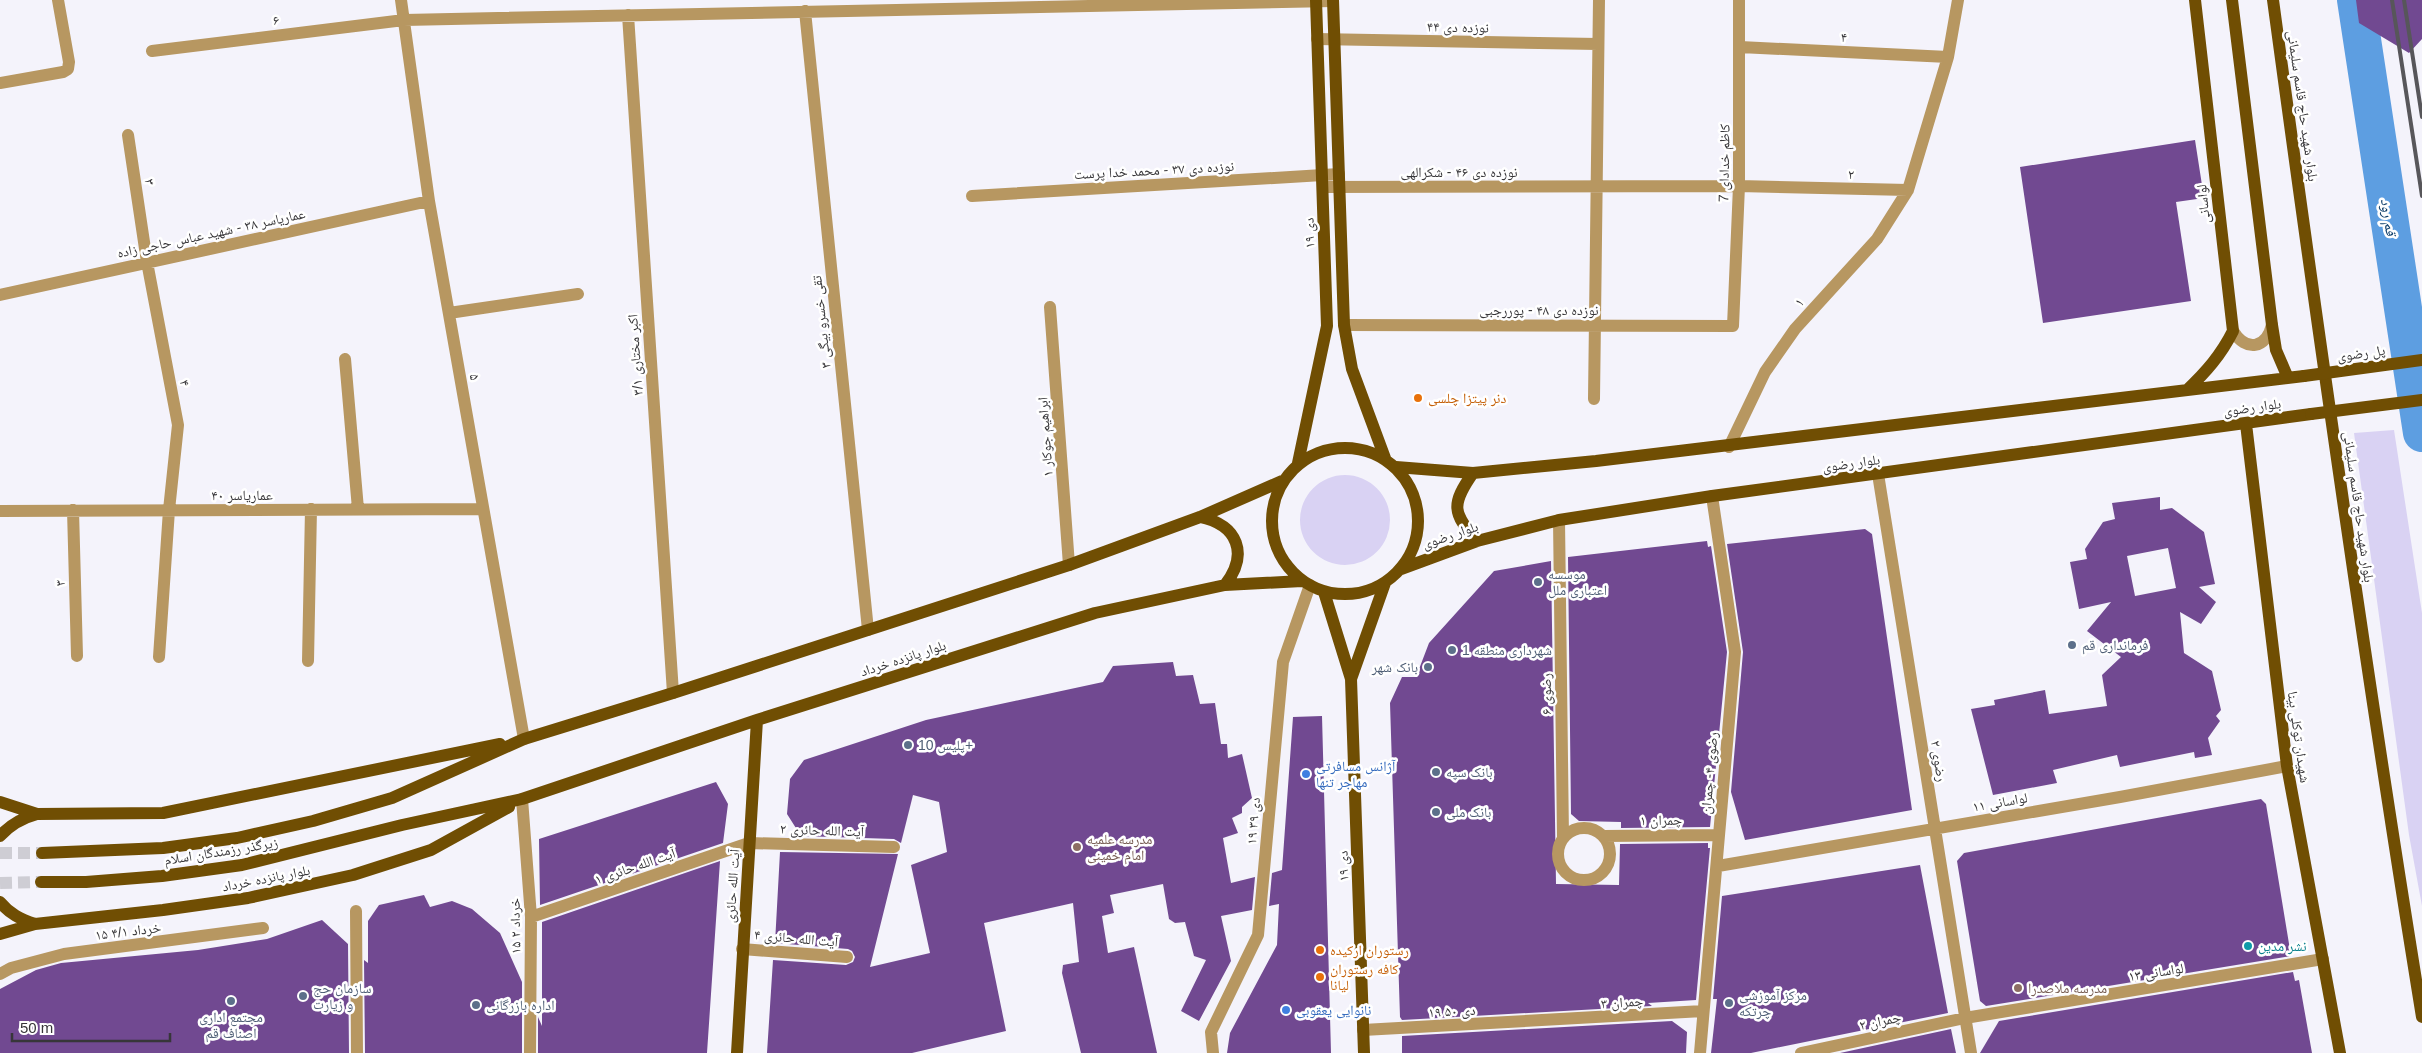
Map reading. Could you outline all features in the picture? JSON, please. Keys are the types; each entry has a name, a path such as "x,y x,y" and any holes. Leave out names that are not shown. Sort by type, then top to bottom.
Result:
{"main road":[{"name":"لواسانی","path":"2195,0 2232,331"},
{"path":"2232,0 2272,325 2276,350 2288,378"},
{"name":"بلوار شهید حاج قاسم سلیمانی","path":"2273,0 2318,335 2389,812 2422,1017"},
{"name":"۱۹ دی","path":"1298,463 1327,326 1316,1"},
{"path":"1333,1 1344,325 1352,368 1385,458"},
{"path":"2188,390 2212,366 2224,350 2232,331"},
{"name":"پل رضوی","path":"2304,376 2422,360"},
{"name":"بلوار رضوی","path":"1396,467 1473,473 1729,447 2304,376"},
{"name":"بلوار رضوی","path":"1401,569 1477,541 1559,520 1712,496 2422,400"},
{"name":"شهیدان توکلی بینا","path":"2246,424 2287,766 2340,1053"},
{"path":"1356,447 1385,458 1396,467 1412,490 1419,517 1415,545 1401,569 1385,583 1366,592 1345,594 1324,592 1306,583 1286,566 1275,546 1270,524 1273,502 1282,481 1298,463 1325,449 1356,447"},
{"path":"1473,473 1460,495 1456,508 1460,520 1477,541"},
{"path":"0,802 37,814 163,814 524,739 1069,565 1200,517 1282,481"},
{"path":"1200,517 1215,520 1228,529 1236,542 1238,557 1234,572 1225,585"},
{"name":"بلوار پانزده خرداد","path":"402,826 522,799 757,720 1095,613 1225,585 1306,583"},
{"path":"1351,679 1385,583"},
{"path":"1324,592 1351,679"},
{"name":"۱۹ دی","path":"1351,679 1364,1053"},
{"name":"آیت الله حائری","path":"737,1053 757,720"},
{"name":"زیرگذر رزمندگان اسلام","path":"42,853 163,848 237,838 313,821 392,798 524,739"},
{"name":"بلوار پانزده خرداد","path":"0,934 35,924 163,910 248,898 353,875 431,850 522,799"},
{"path":"0,836 16,822 37,814"},
{"name":"زیرگذر رزمندگان اسلام","path":"41,882 86,882 143,878 242,865 402,826"},
{"path":"0,902 7,910 20,919 35,924"}],"street":[{"path":"0,83 63,72 68,69 69,62 58,0"},
{"name":"۵","path":"401,0 429,201 524,739"},
{"path":"1594,399 1599,0"},
{"name":"7 کاظم خدادای","path":"1733,326 1739,186 1739,0"},
{"path":"1908,190 1948,57 1958,0"},
{"name":"۶","path":"152,51 404,20 1333,1"},
{"name":"۳ تقی خسرو بیگی","path":"805,12 868,630"},
{"name":"۳/۱ اکبر مختاری","path":"628,15 673,693"},
{"name":"نوزده دی ۴۴","path":"1317,39 1334,41 1598,44"},
{"name":"۴","path":"1740,47 1948,57"},
{"name":"۳","path":"128,135 147,262"},
{"name":"نوزده دی ۳۷ - محمد خدا پرست","path":"972,196 1339,180"},
{"name":"نوزده دی ۴۶ - شکرالهی","path":"1339,180 1596,187"},
{"name":"۲","path":"1596,187 1739,186 1908,190"},
{"name":"۱","path":"1729,447 1765,372 1790,336 1877,239 1908,190"},
{"name":"عماریاسر ۳۸ - شهید عباس حاجی زاده","path":"0,295 429,201"},
{"name":"۴","path":"147,262 178,426 169,510"},
{"path":"449,314 578,294"},
{"name":"۱ ابراهیم جوکار","path":"1050,308 1069,565"},
{"name":"نوزده دی ۴۸ - پوررجبی","path":"1344,325 1733,326"},
{"path":"2232,331 2239,341 2249,346 2260,344 2269,336 2272,325"},
{"path":"345,359 358,509"},
{"name":"رضوی ۲","path":"1878,474 1971,1053"},
{"name":"رضوی ۴- چمران","path":"1700,1053 1718,866 1735,652 1712,496"},
{"path":"308,661 310,509"},
{"name":"عماریاسر ۴۰","path":"0,511 483,509"},
{"name":"۳","path":"73,510 77,656"},
{"path":"159,657 169,510"},
{"name":"رضوی ۶","path":"1559,520 1563,838"},
{"name":"۱۹ دی ۳۹","path":"1212,1053 1211,1032 1258,935 1283,662 1306,583"},
{"name":"لواسانی ۱۱","path":"1718,866 2287,766"},
{"name":"۱۵ خرداد ۲","path":"522,799 531,917 530,1053"},
{"path":"1591,828 1604,836 1611,849 1609,864 1600,876 1586,881 1571,878 1560,867 1557,852 1563,838 1576,829 1591,828"},
{"name":"چمران ۱","path":"1604,836 1719,835"},
{"name":"آیت الله حائری ۲","path":"750,843 894,847"},
{"name":"آیت الله حائری ۱","path":"531,917 750,843"},
{"path":"356,911 356,1053"},
{"name":"۱۵ خرداد ۴/۱","path":"0,974 11,968 64,954 263,928"},
{"name":"آیت الله حائری ۴","path":"742,949 847,957"},
{"name":"لواسانی ۱۳","path":"1965,1018 2323,959"},
{"name":"چمران ۳","path":"1543,1022 1703,1012"},
{"name":"چمران ۲","path":"1801,1053 1965,1018"},
{"name":"۱۹ دی ۵۰","path":"1363,1030 1543,1022"}],"shaded area":[{"path":"2394,430 2422,613 2422,906 2409,835 2354,433"},
{"path":"1345,475 1362,478 1377,488 1387,503 1390,520 1387,537 1377,552 1362,562 1345,565 1328,562 1313,552 1303,537 1300,520 1303,503 1313,488 1328,478"}],"building":[{"path":"2356,0 2422,0 2422,39 2409,53 2359,23"},
{"path":"2195,140 2204,198 2176,202 2191,301 2043,323 2020,167"},
{"path":"2160,497 2160,510 2172,508 2204,532 2215,584 2199,587 2216,602 2201,624 2180,612 2184,653 2212,671 2221,710 2216,716 2220,721 2208,738 2212,755 2195,758 2194,752 2120,767 2117,755 2053,770 2057,783 1993,795 1971,709 1995,705 1994,700 2045,690 2049,714 2107,706 2102,675 2121,657 2087,631 2111,602 2079,609 2070,562 2087,559 2085,549 2103,522 2115,519 2112,503","holes":["2168,548 2176,588 2135,596 2127,556"]},
{"path":"1865,529 1872,534 1912,810 1745,840 1731,792 1743,652 1727,544"},
{"path":"1707,541 1708,547 1711,546 1727,652 1710,827 1621,828 1621,822 1579,821 1571,814 1568,557"},
{"path":"1551,561 1556,884 1619,885 1620,844 1708,843 1708,848 1710,848 1696,1000 1648,1003 1652,1006 1402,1020 1400,1017 1390,703 1402,677 1416,677 1429,643 1494,571"},
{"name":"مدرسه علمیه امام خمینی","path":"1173,662 1176,676 1193,675 1200,704 1215,703 1221,744 1227,744 1228,758 1242,754 1252,798 1242,807 1242,813 1232,818 1238,833 1223,838 1231,883 1255,877 1252,910 1221,916 1231,961 1199,1021 1181,1011 1206,960 1194,956 1185,922 1175,923 1169,919 1163,884 1110,895 1114,913 1102,916 1108,953 1134,947 1157,1053 1081,1053 1062,973 1063,965 1079,962 1073,903 984,923 1006,1031 912,1053 767,1053 773,960 846,965 853,962 855,957 852,951 848,949 775,943 780,852 898,854 870,967 930,953 911,865 947,852 939,802 913,795 901,843 894,839 801,836 787,814 790,779 804,760 926,720 1103,682 1113,666"},
{"path":"1322,716 1331,1053 1227,1053 1230,1033 1277,945 1279,904 1269,906 1272,873 1282,870 1293,717"},
{"path":"716,782 728,804 723,843 540,905 539,839"},
{"path":"2261,799 2266,804 2291,956 1986,1006 1980,1001 1957,861 1964,853"},
{"path":"720,861 707,1053 538,1053 538,1017 542,1026 542,922"},
{"path":"1920,865 1948,1013 1751,1053 1711,1053 1717,999 1713,999 1722,896"},
{"path":"424,895 430,907 452,901 472,909 500,933 522,982 522,1053 365,1053 364,960 368,963 368,921 379,905"},
{"path":"322,920 348,944 349,1053 0,1053 0,989 36,970 61,963 198,950 267,939"},
{"path":"2293,972 2295,981 2299,980 2312,1053 1980,1053 1999,1021"},
{"path":"1672,1021 1687,1032 1686,1053 1402,1053 1402,1036"},
{"path":"1951,1029 1956,1053 1840,1053"}],"waterway":[{"name":"قم رود","path":"2356,0 2422,433"}],"tunnel":[{"path":"0,853 42,853"},
{"path":"0,883 41,882"}],"railway":[{"path":"2392,0 2422,196"},
{"path":"2404,0 2422,117"}],"place":[{"name":"دنر پیتزا چلسی","path":"1418,398"},
{"name":"موسسه اعتباری ملل","path":"1538,582"},
{"name":"فرمانداری قم","path":"2072,645"},
{"name":"شهرداری منطقه 1","path":"1452,650"},
{"name":"بانک شهر","path":"1428,667"},
{"name":"پلیس 10+","path":"908,745"},
{"name":"بانک سپه","path":"1436,772"},
{"name":"آژانس مسافرتی مهاجر تنها","path":"1306,774"},
{"name":"بانک ملی","path":"1436,812"},
{"name":"مدرسه علمیه امام خمینی","path":"1077,847"},
{"name":"نشر مدین","path":"2248,946"},
{"name":"رستوران ارکیده","path":"1320,950"},
{"name":"کافه رستوران لیانا","path":"1320,977"},
{"name":"مدرسه ملاصدرا","path":"2018,988"},
{"name":"سازمان حج و زیارت","path":"303,996"},
{"name":"مجتمع اداری اصناف قم","path":"231,1001"},
{"name":"مرکز آموزشی چرتکه","path":"1729,1003"},
{"name":"اداره بازرگانی","path":"476,1005"},
{"name":"نانوایی یعقوبی","path":"1286,1010"}]}
